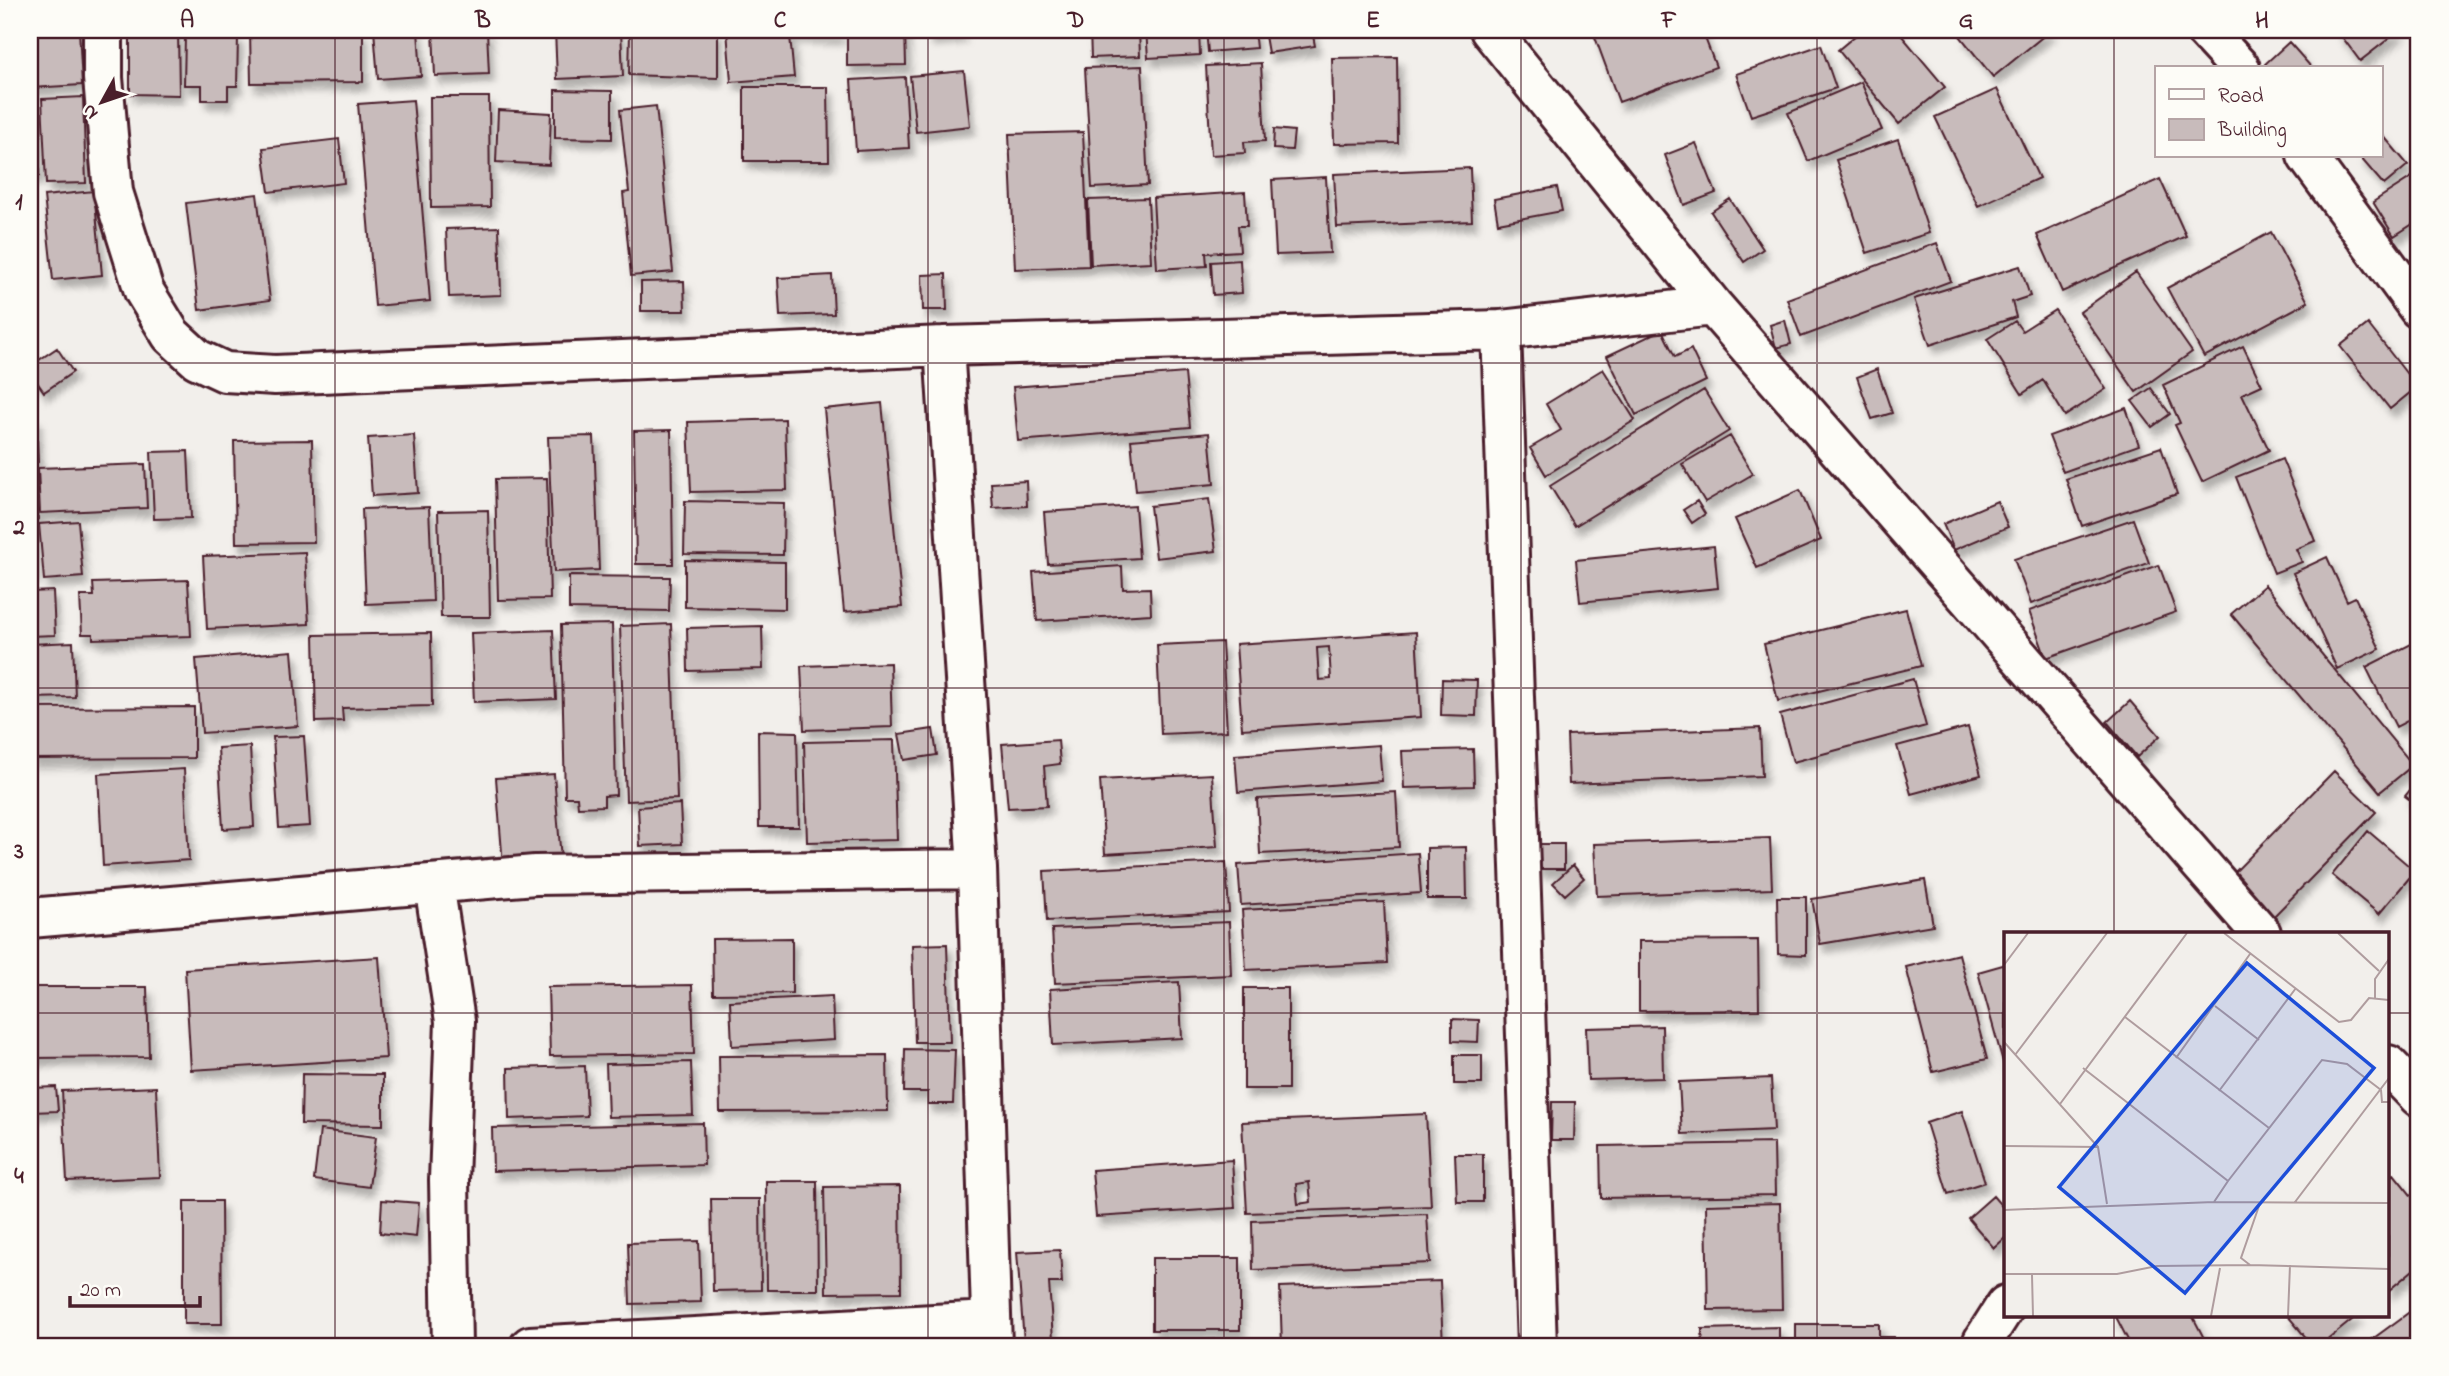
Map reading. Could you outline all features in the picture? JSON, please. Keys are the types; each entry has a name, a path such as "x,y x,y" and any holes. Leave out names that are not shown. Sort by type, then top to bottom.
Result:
{"street":[{"path":"103,30 103,78 113,192 144,290 171,335 197,359 225,372 275,375 944,346 1501,330 1713,306"},
{"path":"1490,30 1713,306 2260,932"},
{"path":"2206,30 2238,66"},
{"path":"2308,158 2419,309"},
{"path":"1501,330 1537,1346"},
{"path":"530,1346 990,1333 977,869 944,346"},
{"path":"30,918 535,875 977,869"},
{"path":"434,884 455,1021 449,1180 452,1346"},
{"path":"2390,1067 2419,1097"},
{"path":"1984,1345 2004,1309"}],"building":[{"path":"30,30 79,30 82,85 30,88"},
{"path":"130,30 178,30 179,95 130,94"},
{"path":"374,30 418,30 421,76 378,79"},
{"path":"433,30 487,30 489,74 435,76"},
{"path":"555,30 621,30 623,76 557,79"},
{"path":"630,30 718,30 718,78 629,75"},
{"path":"727,30 776,30 777,37 790,36 794,77 731,82"},
{"path":"782,30 839,30 839,36 783,34"},
{"path":"847,30 905,30 906,65 847,66"},
{"path":"928,30 960,30 961,34 929,37"},
{"path":"1090,30 1139,30 1140,56 1091,58"},
{"path":"1146,30 1199,30 1200,55 1148,58"},
{"path":"1206,30 1254,30 1256,48 1208,52"},
{"path":"1264,30 1312,30 1315,46 1268,53"},
{"path":"1616,30 1702,30 1716,67 1619,102 1595,37"},
{"path":"1862,30 1897,30 1945,87 1899,124 1838,50"},
{"path":"1968,30 2051,30 1993,77 1960,36"},
{"path":"2337,30 2400,30 2360,61"},
{"path":"250,31 363,31 363,82 251,83"},
{"path":"185,35 238,36 237,86 228,86 228,100 202,100 202,85 184,85"},
{"path":"2289,42 2310,66 2266,66 2265,64"},
{"path":"1821,45 1836,88 1751,116 1736,74"},
{"path":"1397,57 1398,143 1334,144 1332,58"},
{"path":"1261,63 1265,141 1244,142 1245,153 1211,155 1206,66"},
{"path":"1142,66 1148,185 1092,188 1085,68"},
{"path":"964,71 970,126 916,132 910,76"},
{"path":"905,77 909,148 856,151 851,80"},
{"path":"1861,82 1882,130 1808,161 1788,113"},
{"path":"744,87 828,87 829,161 744,161"},
{"path":"1997,89 2039,178 1978,206 1935,117"},
{"path":"555,90 612,91 612,139 555,138"},
{"path":"83,97 86,183 46,184 42,99"},
{"path":"430,97 489,97 490,207 431,208"},
{"path":"413,100 430,301 375,306 358,104"},
{"path":"656,106 673,272 631,276 623,193 629,192 620,110"},
{"path":"30,108 37,108 39,176 30,177"},
{"path":"498,110 551,113 549,165 496,162"},
{"path":"1274,129 1294,131 1292,150 1273,149"},
{"path":"1083,132 1089,266 1015,269 1009,134"},
{"path":"2382,134 2408,165 2384,185 2361,158 2382,158"},
{"path":"339,139 344,183 269,192 263,148"},
{"path":"1898,139 1929,233 1867,253 1836,160"},
{"path":"1696,143 1716,193 1684,205 1665,155"},
{"path":"1470,168 1472,221 1337,227 1334,174"},
{"path":"1326,177 1330,253 1276,255 1272,180"},
{"path":"2412,177 2419,188 2419,220 2394,236 2373,202"},
{"path":"2160,179 2186,236 2062,292 2037,235"},
{"path":"1557,187 1562,211 1498,223 1494,199"},
{"path":"94,191 102,275 53,280 44,196"},
{"path":"1245,192 1247,226 1238,226 1240,251 1206,253 1207,266 1157,269 1153,198"},
{"path":"257,194 270,300 199,310 186,203"},
{"path":"1148,198 1151,262 1091,265 1088,200"},
{"path":"1730,199 1763,249 1744,262 1711,212"},
{"path":"499,227 501,295 449,297 446,229"},
{"path":"2271,232 2308,302 2204,357 2167,288"},
{"path":"1937,243 1951,281 1801,337 1787,299"},
{"path":"1240,260 1242,293 1213,295 1211,262"},
{"path":"2020,266 2030,296 2012,302 2016,317 1930,345 1914,299"},
{"path":"2136,272 2192,352 2136,392 2080,312"},
{"path":"946,274 947,310 923,310 922,275"},
{"path":"832,275 834,314 780,316 778,278"},
{"path":"684,281 685,311 641,311 641,282"},
{"path":"2055,310 2106,389 2065,416 2043,380 2022,394 1987,339 2015,321 2022,331"},
{"path":"1785,320 1791,344 1776,348 1770,325"},
{"path":"2368,324 2417,387 2390,409 2340,346"},
{"path":"1662,330 1675,357 1691,349 1706,381 1636,415 1607,356"},
{"path":"2243,346 2262,385 2242,394 2269,450 2202,482 2175,425 2180,423 2163,385"},
{"path":"57,348 73,372 44,392 30,372 30,366"},
{"path":"1603,369 1635,420 1546,475 1530,448 1561,430 1546,404"},
{"path":"1877,369 1892,413 1872,419 1857,377"},
{"path":"1185,373 1190,427 1018,441 1013,387"},
{"path":"2151,388 2170,414 2152,427 2132,401"},
{"path":"1704,390 1729,431 1575,526 1550,486"},
{"path":"882,403 902,607 844,612 824,409"},
{"path":"2126,408 2139,445 2063,472 2049,436"},
{"path":"30,417 36,417 38,462 30,462"},
{"path":"785,419 787,490 691,492 688,422"},
{"path":"671,430 673,564 636,564 634,431"},
{"path":"1209,433 1214,484 1136,491 1131,440"},
{"path":"414,435 418,493 372,496 368,438"},
{"path":"594,436 599,570 554,572 548,437"},
{"path":"1730,436 1753,474 1705,502 1682,464"},
{"path":"312,440 314,542 236,543 234,441"},
{"path":"2161,447 2177,494 2082,526 2066,479"},
{"path":"188,451 191,518 154,519 151,452"},
{"path":"2282,459 2315,541 2296,549 2302,562 2274,573 2236,477"},
{"path":"145,464 147,508 40,513 38,468"},
{"path":"36,468 38,520 30,520 30,469"},
{"path":"547,478 550,599 498,600 495,479"},
{"path":"1026,481 1027,506 993,508 991,483"},
{"path":"1800,490 1821,540 1757,568 1735,519"},
{"path":"1209,499 1216,551 1156,558 1150,506"},
{"path":"685,501 784,503 783,555 684,554"},
{"path":"1697,501 1705,514 1692,523 1683,510"},
{"path":"1997,501 2008,527 1954,550 1943,524"},
{"path":"1135,506 1139,558 1048,564 1044,512"},
{"path":"429,507 433,601 366,604 362,509"},
{"path":"488,510 490,617 441,617 438,511"},
{"path":"2133,519 2149,563 2031,604 2014,559"},
{"path":"78,521 83,577 44,580 39,524"},
{"path":"30,527 34,527 35,575 30,575"},
{"path":"1714,546 1718,588 1580,602 1576,560"},
{"path":"305,552 309,624 207,629 203,556"},
{"path":"2327,557 2347,601 2355,597 2380,649 2337,669 2293,573"},
{"path":"685,560 785,562 785,609 685,607"},
{"path":"2159,565 2176,612 2046,658 2029,611"},
{"path":"1122,566 1123,589 1150,588 1151,614 1037,621 1033,572"},
{"path":"569,576 670,577 669,611 569,609"},
{"path":"188,580 191,636 93,639 93,634 82,634 80,596 94,596 93,583"},
{"path":"2265,585 2413,765 2380,792 2231,614"},
{"path":"53,591 55,635 30,636 30,592"},
{"path":"1906,609 1921,666 1778,701 1764,644"},
{"path":"612,624 616,795 604,796 604,806 578,807 577,797 565,797 561,625"},
{"path":"671,624 677,799 626,801 620,626"},
{"path":"762,626 763,669 688,671 687,628"},
{"path":"553,630 556,699 474,702 471,633"},
{"path":"1416,632 1421,717 1242,729 1236,644","holes":["1329,647 1331,679 1319,680 1317,648"]},
{"path":"431,633 432,706 342,708 343,721 316,722 314,635"},
{"path":"73,642 75,697 30,698 30,644"},
{"path":"1222,642 1227,731 1161,734 1157,645"},
{"path":"2415,642 2419,651 2419,715 2396,727 2366,667"},
{"path":"292,651 298,726 202,733 196,659"},
{"path":"890,663 892,727 804,730 801,666"},
{"path":"1442,679 1477,680 1476,716 1441,715"},
{"path":"1913,679 1926,726 1793,762 1780,715"},
{"path":"2130,701 2160,736 2137,757 2107,722"},
{"path":"194,707 194,758 30,759 30,708"},
{"path":"1968,727 1981,775 1911,794 1897,746"},
{"path":"1760,728 1762,776 1569,784 1567,735"},
{"path":"933,729 937,755 904,760 899,734"},
{"path":"758,731 797,732 799,827 759,827"},
{"path":"304,736 310,826 279,828 273,737"},
{"path":"894,740 897,840 807,842 804,742"},
{"path":"1058,740 1060,764 1044,766 1047,806 1008,808 1002,744"},
{"path":"1379,745 1382,781 1238,792 1235,755"},
{"path":"250,746 254,827 223,829 218,748"},
{"path":"1473,749 1474,786 1404,788 1402,751"},
{"path":"184,769 189,860 103,866 98,774"},
{"path":"2334,771 2376,812 2271,919 2229,878"},
{"path":"554,774 561,860 503,865 496,778"},
{"path":"1212,774 1217,847 1105,854 1100,780"},
{"path":"2419,779 2419,807 2405,796"},
{"path":"1396,792 1399,847 1260,854 1257,799"},
{"path":"680,804 682,844 640,846 638,807"},
{"path":"2368,831 2415,871 2379,914 2332,875"},
{"path":"1770,838 1772,889 1597,896 1594,844"},
{"path":"1538,844 1564,844 1564,869 1537,869"},
{"path":"1466,847 1467,899 1427,899 1427,848"},
{"path":"1418,853 1421,893 1241,905 1238,865"},
{"path":"1226,862 1229,912 1047,921 1044,871"},
{"path":"1573,865 1584,878 1565,895 1553,883"},
{"path":"1925,880 1933,925 1820,944 1812,899"},
{"path":"1777,897 1806,897 1806,955 1778,954"},
{"path":"1384,902 1387,963 1246,970 1242,910"},
{"path":"1229,922 1231,975 1055,983 1052,929"},
{"path":"792,938 792,993 713,994 712,939"},
{"path":"1758,940 1759,1010 1639,1011 1639,941"},
{"path":"947,944 950,1042 915,1042 912,945"},
{"path":"1959,954 1987,1059 1933,1072 1906,967"},
{"path":"379,957 386,1058 191,1070 185,969"},
{"path":"2004,965 2004,1066 1978,972"},
{"path":"1179,982 1182,1038 1053,1045 1050,989"},
{"path":"692,985 694,1054 550,1056 548,987"},
{"path":"30,987 147,987 149,1057 30,1058"},
{"path":"1244,988 1288,988 1288,1089 1244,1089"},
{"path":"832,996 834,1040 732,1046 730,1001"},
{"path":"1452,1019 1479,1020 1478,1042 1452,1041"},
{"path":"1662,1026 1663,1078 1588,1080 1586,1028"},
{"path":"905,1049 955,1050 953,1104 928,1104 928,1092 904,1092"},
{"path":"887,1055 888,1111 720,1112 719,1056"},
{"path":"1454,1055 1482,1055 1482,1084 1454,1084"},
{"path":"691,1062 693,1115 608,1117 606,1064"},
{"path":"585,1066 587,1116 509,1119 508,1068"},
{"path":"302,1074 383,1075 383,1125 301,1124"},
{"path":"1771,1078 1774,1130 1682,1134 1679,1082"},
{"path":"56,1087 58,1111 32,1112 30,1088"},
{"path":"156,1087 160,1177 67,1181 62,1091"},
{"path":"1552,1102 1575,1102 1574,1140 1551,1140"},
{"path":"1962,1111 1985,1182 1948,1194 1926,1123"},
{"path":"1426,1114 1431,1206 1247,1213 1242,1122","holes":["1309,1182 1311,1202 1298,1204 1296,1184"]},
{"path":"703,1123 704,1165 493,1171 492,1128"},
{"path":"320,1130 376,1137 369,1187 314,1180"},
{"path":"1774,1143 1775,1195 1601,1198 1600,1146"},
{"path":"1455,1154 1483,1154 1483,1202 1457,1202"},
{"path":"1232,1160 1235,1208 1096,1217 1092,1170"},
{"path":"2394,1174 2419,1205 2419,1265 2390,1289 2390,1177"},
{"path":"766,1181 817,1181 818,1290 767,1290"},
{"path":"900,1186 901,1292 826,1293 824,1187"},
{"path":"1993,1196 2004,1209 2004,1239 1994,1248 1968,1218"},
{"path":"711,1199 760,1199 761,1290 713,1291"},
{"path":"382,1200 419,1203 416,1237 380,1233"},
{"path":"184,1201 221,1201 222,1324 184,1324"},
{"path":"1780,1203 1782,1309 1708,1310 1706,1205"},
{"path":"1427,1214 1430,1263 1253,1270 1252,1221"},
{"path":"699,1241 701,1302 630,1304 628,1243"},
{"path":"1060,1250 1062,1283 1049,1283 1053,1339 1024,1342 1017,1252"},
{"path":"1152,1258 1240,1258 1240,1330 1152,1330"},
{"path":"1440,1281 1443,1346 1282,1346 1280,1287"},
{"path":"2419,1305 2419,1346 2363,1346"},
{"path":"2116,1316 2193,1316 2208,1346 2131,1346"},
{"path":"2288,1316 2357,1316 2320,1346 2313,1346"},
{"path":"1796,1324 1879,1324 1879,1337 1894,1337 1894,1346 1796,1346"},
{"path":"1779,1327 1779,1346 1703,1346 1702,1329"},
{"path":"1230,1339 1230,1346 1121,1346 1121,1343"}]}
